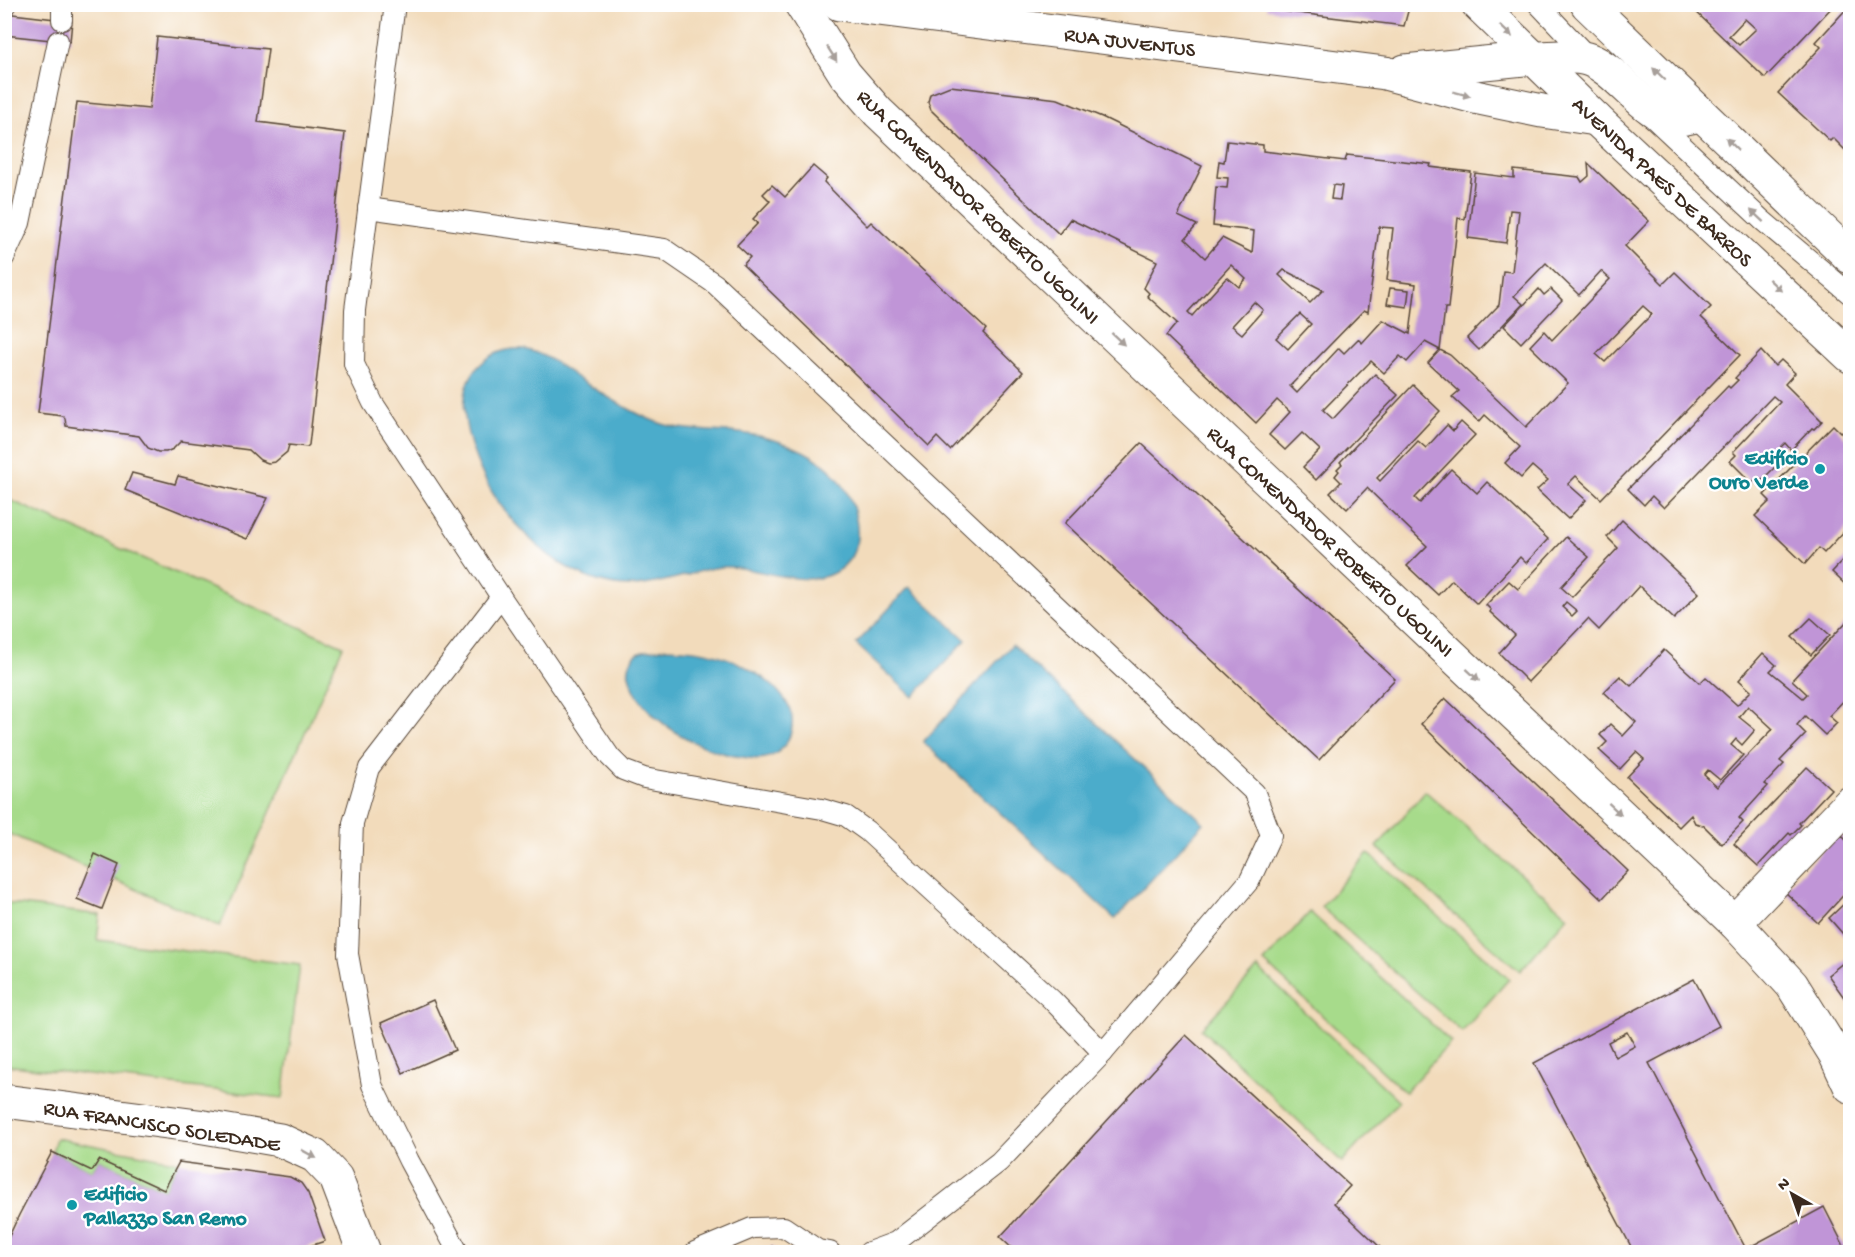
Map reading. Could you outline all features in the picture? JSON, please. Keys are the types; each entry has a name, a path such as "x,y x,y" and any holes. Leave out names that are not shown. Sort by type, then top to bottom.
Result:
{"street":[{"name":"RUA COMENDADOR ROBERTO UGOLINI","path":"801,4 845,74 878,112 1735,923 1792,985 1835,1053 1851,1086"},
{"name":"RUA JUVENTUS","path":"839,4 1385,73 1474,97 1596,119"},
{"name":"AVENIDA PAES DE BARROS","path":"1478,4 1596,119 1851,356"},
{"path":"1587,4 1851,257"},
{"name":"RUA JUVENTUS","path":"1385,73 1534,58 1582,58 1591,61"},
{"path":"1591,61 1605,68 1656,112 1666,117 1680,119 1701,115"},
{"path":"1735,923 1851,803"},
{"name":"RUA FRANCISCO SOLEDADE","path":"4,1101 198,1126 280,1140 315,1156 336,1178 364,1252"}],"lane":[{"path":"395,4 354,310 354,363 373,403 501,597 610,757 624,770 644,778 822,809 846,816 867,831 1052,1000 1103,1053"},
{"path":"1538,4 1591,61 1762,220 1851,294"},
{"path":"4,258 20,223 58,41"},
{"path":"368,208 664,249 715,284 1255,793 1270,835 1250,880 1103,1053 999,1162 896,1242 869,1252"},
{"path":"458,1252 408,1161 372,1085 348,954 353,824 369,768 501,597"},
{"path":"695,1252 752,1228 784,1227 818,1250 830,1252"}],"green space":[{"path":"5,498 343,646 220,926 5,832"},
{"path":"1425,791 1568,916 1520,971 1377,847"},
{"path":"1368,853 1509,979 1462,1032 1321,907"},
{"path":"5,903 100,915 97,940 300,965 283,1098 5,1065"},
{"path":"1310,912 1451,1042 1405,1092 1264,962"},
{"path":"1258,968 1399,1101 1342,1162 1201,1029"},
{"path":"56,1138 179,1162 164,1190 99,1160 92,1171 52,1152"}],"water":[{"path":"524,349 548,358 615,402 659,423 689,429 749,434 768,438 820,461 845,489 853,507 857,532 856,545 851,557 840,569 826,576 811,579 726,567 651,584 627,586 601,582 573,571 548,555 505,512 480,469 467,431 466,393 471,377 482,363 496,353"},
{"path":"909,587 966,640 913,697 856,644"},
{"path":"1012,645 1204,823 1115,919 923,742"},
{"path":"667,648 702,651 723,657 744,666 769,683 779,692 789,707 792,723 785,745 773,755 762,759 725,754 690,740 658,719 635,691 629,675 629,665 640,652"}],"building":[{"path":"1267,4 1410,4 1404,26 1266,9"},
{"path":"1695,4 1835,4 1765,78 1692,8","holes":["1745,19 1756,29 1739,45 1729,36"]},
{"path":"1850,5 1850,155 1833,138 1830,141 1778,93 1821,47 1816,42"},
{"path":"4,13 72,21 70,42 4,35"},
{"path":"157,37 268,49 258,122 345,133 309,445 307,447 289,445 287,452 275,462 268,463 260,460 249,450 181,441 173,449 158,452 148,448 139,436 66,426 63,416 38,413 77,102 149,109"},
{"path":"950,86 1058,99 1102,117 1202,166 1178,216 1197,225 1185,239 1205,258 1222,238 1252,253 1254,231 1213,226 1216,187 1227,188 1228,178 1217,177 1219,161 1224,162 1227,141 1263,145 1263,151 1345,161 1347,155 1431,164 1430,167 1471,172 1465,219 1458,218 1448,308 1445,308 1440,350 1425,342 1407,362 1400,356 1384,373 1371,361 1323,410 1333,419 1375,374 1398,395 1316,480 1303,467 1320,450 1302,433 1285,450 1269,435 1290,412 1277,400 1256,423 1166,336 1177,323 1147,296 1149,293 1144,288 1157,261 1070,219 1059,234 931,110 928,102 930,94","holes":["1333,185 1342,186 1340,200 1331,199","1379,227 1393,228 1387,280 1416,284 1410,334 1383,320 1362,343 1358,339 1344,353 1339,348 1297,393 1290,386 1364,310 1368,312","1231,265 1246,279 1239,287 1227,277 1192,316 1188,312","1284,270 1323,290 1310,303 1279,275","1254,302 1263,310 1242,334 1232,326","1300,314 1311,324 1288,349 1276,338"]},
{"path":"1588,163 1649,221 1625,246 1663,284 1675,272 1711,307 1701,317 1740,355 1601,499 1576,476 1568,484 1586,500 1568,519 1537,490 1548,480 1532,466 1521,478 1505,463 1520,447 1485,415 1479,422 1452,397 1459,391 1428,363 1440,350 1450,355 1526,427 1568,383 1530,346 1544,331 1552,340 1610,279 1601,271 1579,295 1546,263 1514,296 1523,304 1479,350 1467,338 1499,305 1503,271 1512,272 1519,211 1510,210 1506,243 1468,238 1475,173 1514,178 1514,170 1579,177 1582,182 1589,176","holes":["1643,306 1652,314 1605,362 1596,354"]},
{"path":"813,166 827,178 824,182 867,226 871,222 986,329 983,333 1023,372 950,450 937,437 929,446 743,265 750,257 737,245 758,223 753,219 770,201 763,194 772,185 785,197"},
{"path":"1390,288 1409,290 1407,307 1387,304"},
{"path":"1539,289 1544,295 1551,289 1562,300 1521,343 1504,326"},
{"path":"1761,351 1775,366 1781,360 1795,373 1785,384 1822,421 1791,450 1785,443 1775,453 1782,460 1762,480 1758,477 1752,483 1730,461 1736,455 1733,452 1780,402 1773,396 1664,508 1652,496 1644,505 1628,489 1728,386 1730,388 1738,380 1735,378"},
{"path":"1413,385 1440,411 1377,478 1380,481 1418,441 1426,448 1447,425 1453,431 1461,422 1475,435 1415,498 1420,503 1451,469 1477,493 1487,482 1548,539 1526,563 1520,557 1477,604 1452,580 1438,595 1407,566 1427,546 1367,488 1347,509 1330,493 1341,482 1335,476 1342,464 1340,462"},
{"name":"Edifício Ouro Verde","path":"1833,425 1850,442 1850,525 1824,553 1819,548 1805,564 1755,516 1770,501 1764,495"},
{"path":"1141,443 1395,679 1319,760 1065,523"},
{"path":"132,473 175,484 178,476 268,498 247,539 125,490"},
{"path":"1622,520 1699,593 1674,619 1639,586 1599,630 1588,619 1528,682 1499,653 1515,635 1490,612 1491,610 1486,605 1509,581 1518,589 1566,537 1589,557 1561,587 1572,597 1618,548 1607,537","holes":["1566,602 1577,611 1572,616 1562,607"]},
{"path":"1850,553 1850,589 1832,572"},
{"path":"1811,618 1830,635 1811,655 1792,637"},
{"path":"1850,618 1850,694 1829,716 1837,723 1825,735 1805,716 1797,725 1806,734 1780,761 1784,764 1739,818 1743,822 1722,844 1703,825 1695,823 1691,815 1679,827 1627,777 1644,759 1636,752 1620,769 1599,750 1607,742 1600,735 1610,724 1623,736 1636,722 1604,692 1620,676 1631,686 1664,650 1700,683 1706,677 1737,705 1751,691 1739,680 1763,653 1776,665 1770,671 1803,698 1807,694 1792,680","holes":["1748,706 1773,729 1717,787 1704,775 1708,770 1720,780 1743,755 1731,745 1736,739 1742,745 1755,730 1739,717"]},
{"path":"1445,698 1628,871 1602,899 1421,724"},
{"path":"1807,767 1831,789 1799,823 1801,825 1791,835 1789,833 1758,866 1734,844"},
{"path":"1839,833 1850,844 1850,888 1818,923 1784,891"},
{"path":"95,854 119,865 102,909 77,899"},
{"path":"1850,900 1850,942 1829,918"},
{"path":"1849,958 1850,960 1850,1006 1828,975"},
{"path":"1694,979 1719,1026 1649,1063 1746,1249 1824,1207 1847,1252 1634,1252 1534,1063","holes":["1627,1032 1635,1046 1615,1057 1608,1042"]},
{"path":"433,1000 455,1050 403,1073 381,1023"},
{"path":"1186,1035 1350,1186 1334,1203 1385,1252 1016,1252 1000,1237"},
{"path":"52,1152 92,1171 99,1160 164,1190 179,1162 290,1177 301,1183 308,1193 325,1241 292,1252 4,1252 4,1247 19,1215"},
{"path":"772,1246 779,1252 765,1252"}],"place":[{"name":"Edifício Ouro Verde","path":"1820,469"},
{"name":"Edificio Pallazzo San Remo","path":"72,1205"}]}
